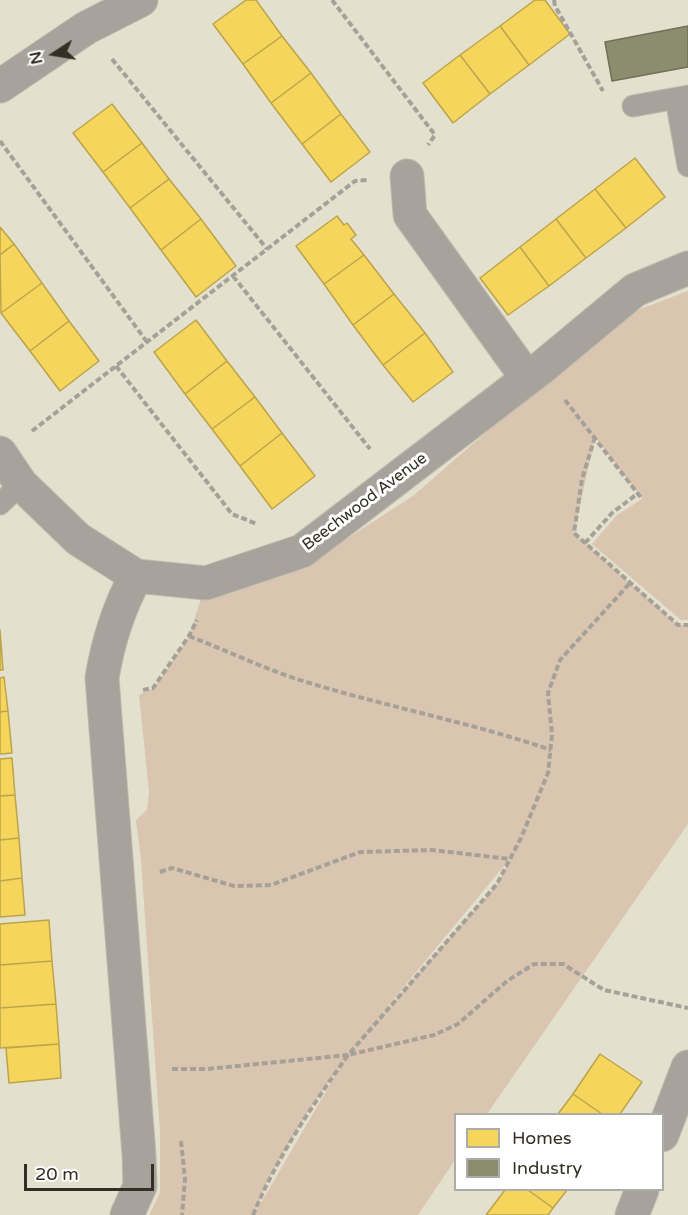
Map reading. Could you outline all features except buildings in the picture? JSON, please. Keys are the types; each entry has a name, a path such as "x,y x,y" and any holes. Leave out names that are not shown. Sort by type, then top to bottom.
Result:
{"street":[{"path":"0,86 86,28 141,0"},
{"path":"407,176 410,215 533,373"},
{"name":"Beechwood Avenue","path":"1,454 11,494 136,576 206,583 302,551 533,373 635,290 688,268"},
{"path":"127,1215 140,1186 140,1155 102,678 106,649 121,605 136,576"},
{"path":"664,1132 688,1067"},
{"path":"632,1215 642,1191"}],"lane":[{"path":"633,106 682,97 688,166"}],"path":[{"path":"1,454 356,181 407,176 435,135 332,0"},
{"path":"554,0 555,6 604,92 633,106"},
{"path":"86,28 267,249"},
{"path":"0,141 147,342"},
{"path":"232,276 394,480"},
{"path":"116,366 232,514 282,534 302,551"},
{"path":"533,373 595,437 642,499"},
{"path":"595,437 582,479 574,533 678,625 688,625"},
{"path":"585,543 612,513 637,494"},
{"path":"104,695 153,688 189,636 204,609 206,583"},
{"path":"253,1215 267,1182 302,1122 348,1055 497,884 521,838 548,773 552,735 548,693 560,660 630,583"},
{"path":"189,636 310,684 504,734 551,750"},
{"path":"160,872 172,868 234,886 271,885 360,852 432,850 510,859"},
{"path":"171,1069 207,1069 348,1055 434,1035 458,1024 507,981 534,964 563,964 604,990 688,1008"}],"shaded area":[{"path":"688,291 688,620 681,620 592,544 617,515 642,499 595,437 574,533 678,625 688,625 688,824 488,1113 454,1113 454,1161 418,1215 149,1215 160,1193 160,1131 141,860 136,820 147,810 149,792 139,695 154,688 189,636 206,583 331,549 413,496 617,318","holes":["509,861 497,884 369,1029","342,1064 255,1213 267,1182 308,1112"]}]}
